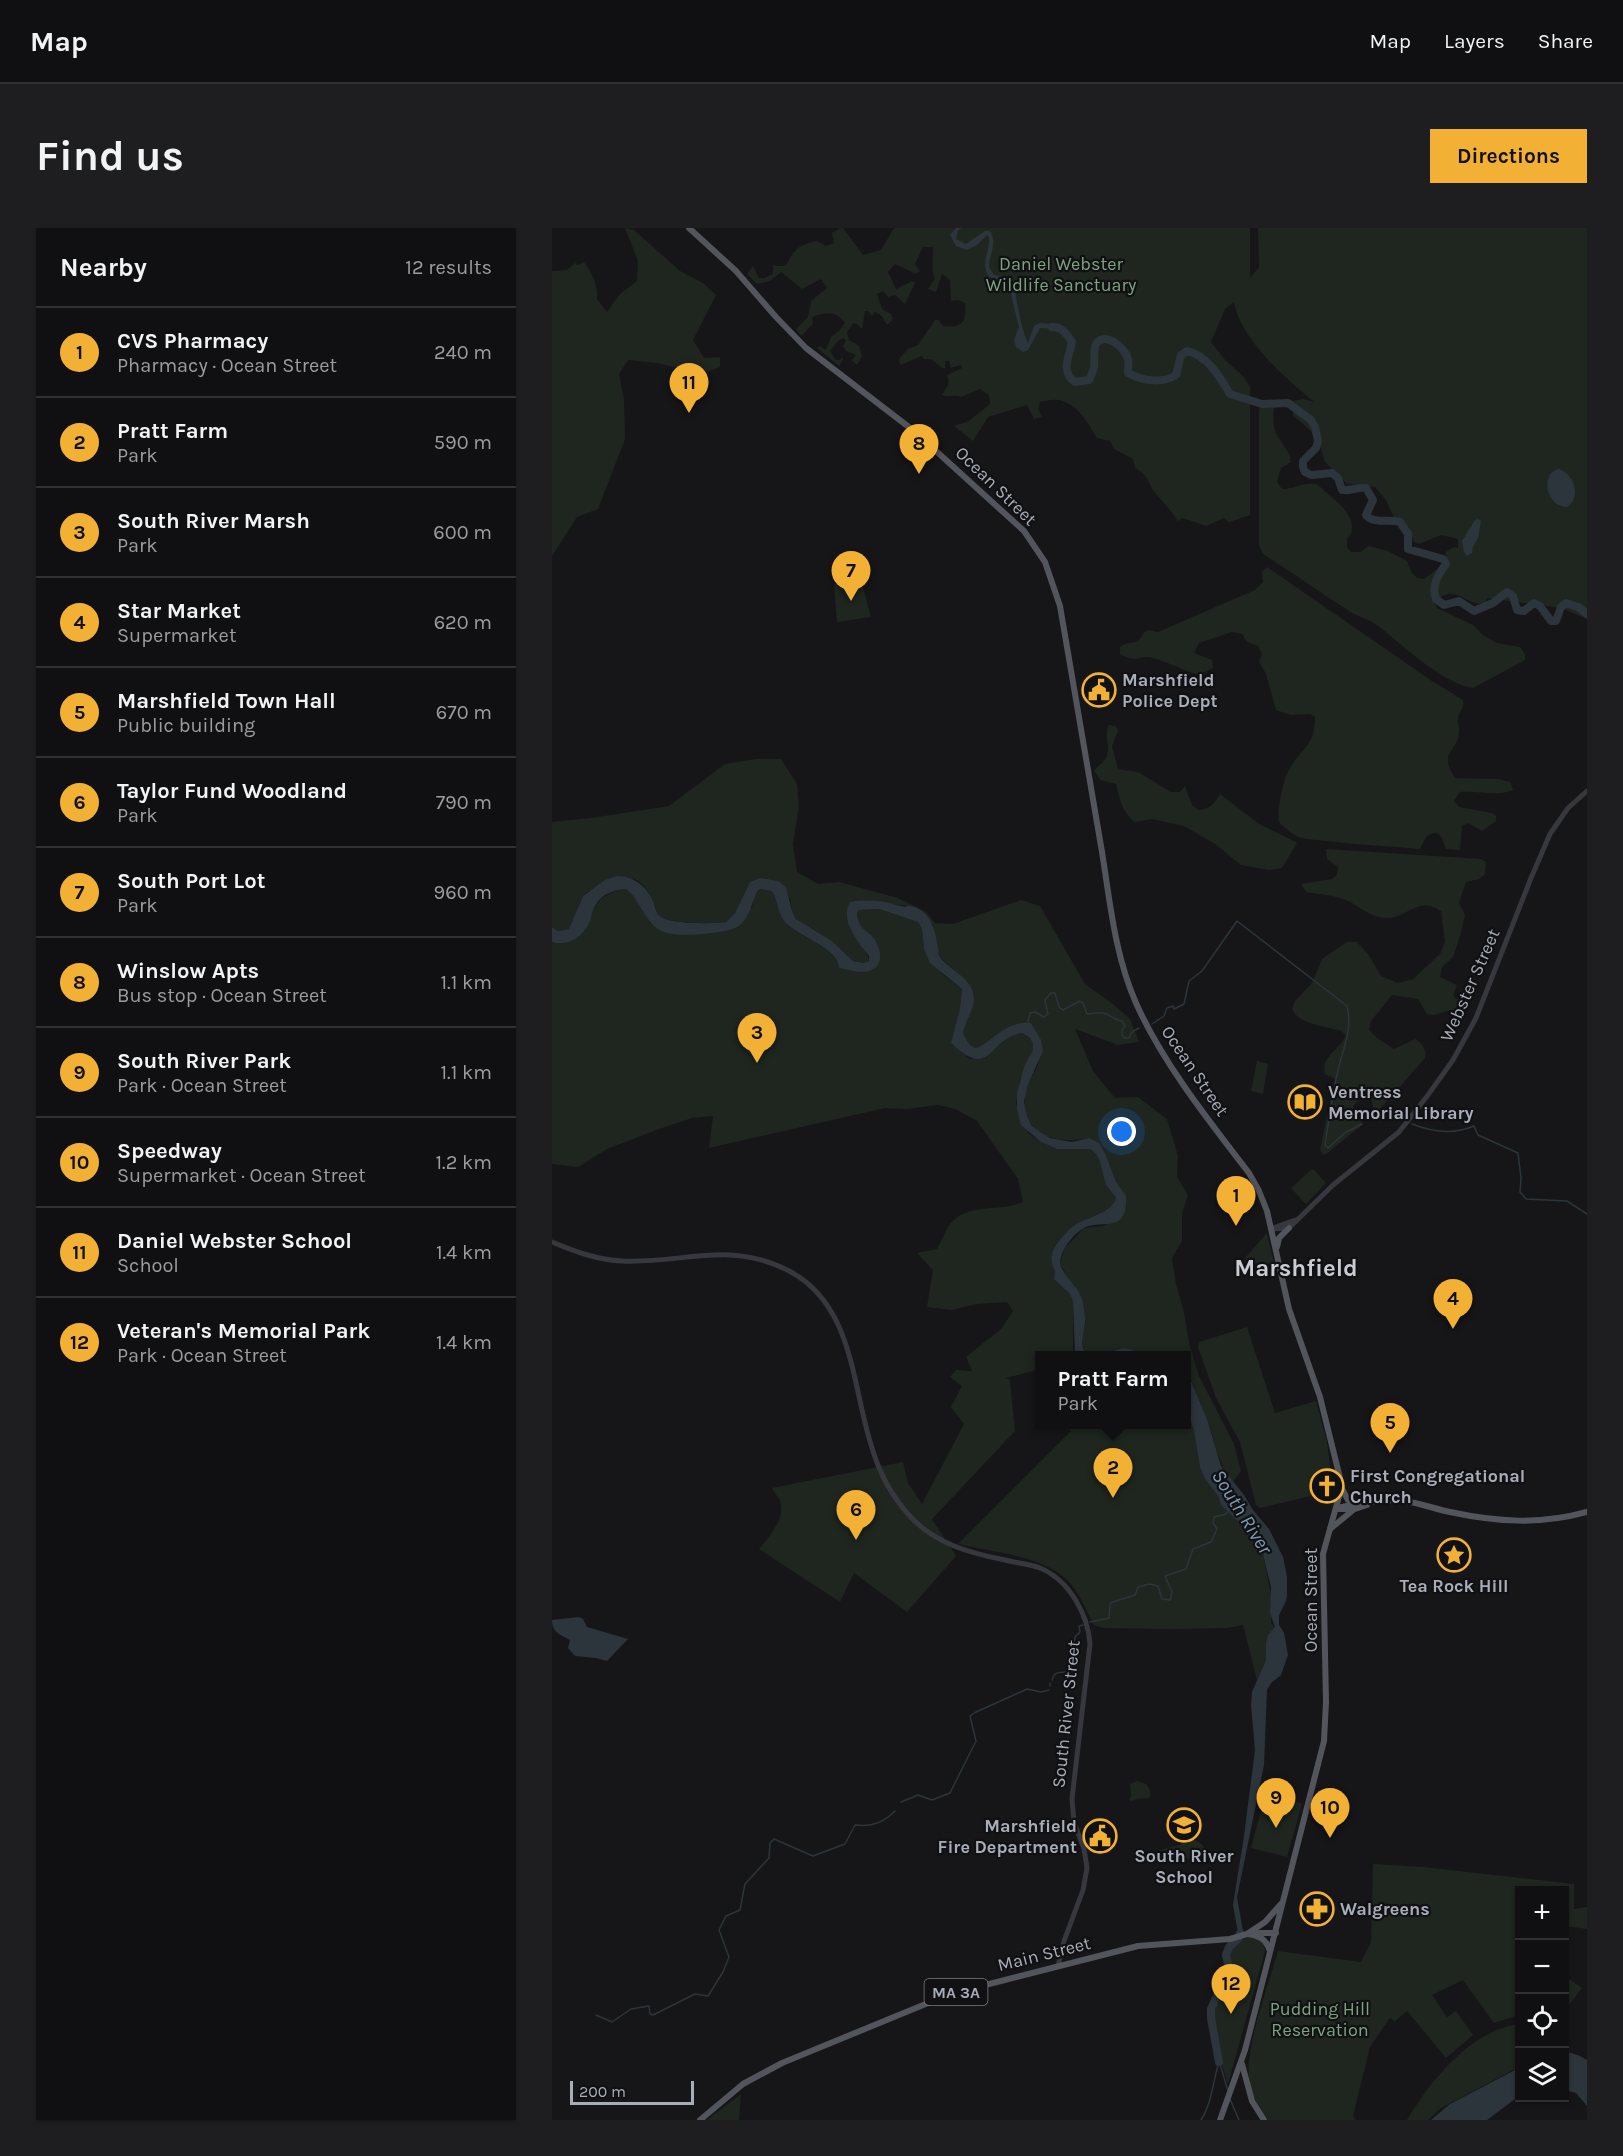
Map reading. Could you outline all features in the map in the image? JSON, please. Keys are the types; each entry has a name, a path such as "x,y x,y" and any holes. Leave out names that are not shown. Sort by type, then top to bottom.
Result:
{"main road":[{"name":"Ocean Street","path":"689,228 732,267 806,348 896,415 929,443 1014,521 1041,555 1053,581 1060,606 1117,941 1127,981 1140,1012 1160,1049 1255,1183 1263,1200 1277,1250 1289,1310 1320,1397 1340,1478 1340,1493 1328,1532 1323,1562 1325,1735 1321,1759 1296,1846 1242,2063 1220,2120"},
{"path":"1277,1250 1280,1238 1289,1227"},
{"path":"1340,1478 1346,1497 1351,1501 1362,1503"},
{"path":"1336,1508 1362,1503 1405,1501 1474,1516 1522,1521 1552,1521 1587,1512"},
{"path":"1328,1532 1355,1509 1374,1502"},
{"path":"1336,1508 1355,1509"},
{"name":"MA 3A","path":"1259,1926 1283,1901"},
{"path":"1259,1926 1270,1927 1276,1933"},
{"name":"Main Street","path":"1243,1935 1259,1926"},
{"name":"Main Street","path":"700,2120 743,2084 774,2067 950,1994 1138,1946 1212,1942 1243,1935 1276,1933"},
{"path":"1243,1935 1263,1938 1271,1953"},
{"path":"1242,2063 1252,2100 1264,2120"}],"street":[{"name":"Webster Street","path":"1289,1227 1341,1178 1403,1129 1447,1068 1469,1032 1483,1002 1543,848 1568,808 1587,791"},
{"name":"Webster Street","path":"1272,1229 1296,1219"},
{"path":"1272,1229 1289,1227"},
{"name":"South River Street","path":"552,1242 594,1257 620,1261 717,1254 746,1256 771,1262 803,1279 825,1301 838,1323 873,1452 893,1493 908,1515 930,1533 950,1545 1039,1568 1051,1574 1061,1581 1074,1598 1086,1622 1090,1644 1072,1799 1074,1822 1088,1868 1058,1966"}],"green space":[{"path":"625,228 634,230 680,271 703,283 716,295 693,340 704,358 720,357 720,367 707,372 628,360 619,374 624,400 625,439 598,509 577,517 552,556 552,271 567,270 575,263 577,265 584,262 594,280 597,299 607,312 620,294 637,281 638,261"},
{"name":"Daniel Webster Wildlife Sanctuary","path":"841,228 863,255 881,250 894,228 1250,228 1250,278 1259,267 1258,228 1587,228 1587,619 1561,608 1487,598 1486,604 1454,594 1442,596 1435,602 1437,608 1473,625 1483,635 1497,643 1520,647 1525,654 1525,660 1473,688 1461,685 1436,671 1377,625 1352,613 1263,554 1259,545 1259,409 1266,404 1275,404 1274,428 1289,453 1291,462 1281,468 1277,482 1282,489 1315,484 1340,505 1351,522 1352,528 1347,539 1347,547 1351,552 1360,552 1369,546 1388,551 1407,561 1412,573 1417,578 1424,579 1445,563 1446,552 1454,547 1458,548 1458,539 1441,535 1419,544 1414,542 1409,529 1394,518 1386,500 1375,487 1347,484 1325,462 1317,437 1293,415 1292,401 1303,399 1314,402 1290,382 1255,344 1238,316 1234,302 1225,309 1211,342 1226,361 1244,377 1250,387 1250,515 1229,522 1224,518 1206,526 1183,518 1178,521 1153,490 1146,477 1135,468 1133,459 1114,449 1110,441 1097,438 1077,410 1059,400 1040,402 1038,409 1042,417 1034,419 1027,405 988,417 973,441 954,426 969,421 990,404 989,395 980,389 961,397 942,395 948,384 947,375 962,368 961,365 951,368 949,361 945,361 945,368 942,368 931,359 924,359 922,356 900,365 899,359 908,349 918,345 935,320 949,327 959,325 964,319 965,303 958,300 951,301 950,280 942,274 936,292 928,289 935,279 932,267 933,247 923,247 915,264 920,271 916,274 895,264 888,272 896,289 912,281 915,283 905,304 895,295 888,297 883,291 877,294 882,309 891,314 893,319 887,325 882,316 875,312 872,316 865,311 862,329 853,323 847,332 849,340 859,346 862,356 857,365 852,360 856,355 846,351 843,346 846,340 844,338 838,341 830,351 836,360 842,357 843,360 839,366 817,348 820,346 826,350 831,337 845,323 838,316 826,313 812,317 813,324 801,336 796,329 808,317 811,301 827,288 821,279 802,289 781,272 770,281 757,284 747,274 753,266 759,278 765,278 773,274 773,265 786,265 802,245 817,241 826,246 834,243 832,233"},
{"path":"1267,567 1463,700 1458,718 1457,740 1448,758 1455,778 1499,779 1510,782 1513,790 1501,793 1460,792 1454,801 1459,807 1492,813 1496,816 1496,821 1482,831 1468,823 1462,826 1460,850 1446,849 1442,838 1435,833 1426,837 1420,849 1306,839 1294,835 1282,825 1278,814 1285,778 1291,766 1309,743 1315,717 1310,714 1291,715 1276,710 1266,674 1259,662 1262,654 1258,646 1247,642 1242,634 1232,632 1199,643 1194,653 1212,660 1213,668 1200,675 1155,658 1133,659 1120,654 1120,647 1136,642 1144,632 1149,630 1158,632 1255,590 1263,582 1262,572"},
{"path":"861,580 871,617 837,622 834,584"},
{"path":"1109,725 1116,726 1118,731 1112,746 1118,769 1138,772 1171,792 1180,792 1185,786 1192,805 1198,810 1211,805 1220,794 1259,824 1296,842 1282,868 1269,870 1241,865 1215,844 1184,826 1152,819 1135,822 1131,819 1122,805 1116,784 1100,780 1094,771 1107,756"},
{"path":"756,759 781,759 797,784 799,806 793,844 797,872 818,884 839,882 898,898 926,912 935,923 953,924 1021,900 1040,906 1085,984 1130,1019 1139,1042 1118,1045 1075,1029 1093,1071 1115,1098 1138,1097 1167,1119 1178,1156 1177,1177 1188,1195 1182,1214 1182,1241 1172,1258 1176,1284 1199,1376 1234,1444 1241,1471 1232,1483 1219,1458 1191,1380 1191,1351 1128,1351 1120,1348 1112,1351 1085,1351 1082,1336 1086,1322 1073,1284 1060,1263 1065,1248 1084,1228 1103,1226 1122,1217 1126,1201 1106,1155 1089,1138 1061,1140 1039,1132 1032,1124 1027,1114 1025,1101 1027,1086 1039,1060 1032,1023 1015,1024 979,1047 975,1048 970,1045 963,1034 973,1003 955,971 939,956 933,925 925,914 911,906 857,901 846,916 868,957 869,961 865,963 853,961 832,941 796,919 790,898 750,882 735,913 726,922 693,923 662,918 647,890 641,884 628,877 621,877 607,881 586,893 569,929 558,931 552,927 552,822 669,806 725,764"},
{"path":"1326,849 1481,859 1486,862 1485,874 1479,879 1466,882 1459,903 1465,915 1461,933 1453,957 1442,967 1440,977 1457,985 1453,996 1462,1007 1434,1015 1427,1014 1418,999 1392,995 1371,1021 1369,1030 1394,1049 1415,1039 1423,1047 1425,1058 1380,1109 1374,1110 1370,1095 1364,1095 1353,1106 1363,1118 1362,1125 1326,1154 1322,1154 1320,1149 1335,1079 1325,1074 1325,1063 1346,1035 1341,1031 1300,1018 1292,1009 1295,1001 1312,983 1322,959 1347,942 1357,942 1368,954 1381,976 1398,983 1413,979 1440,954 1445,942 1441,911 1433,907 1419,906 1400,915 1385,918 1368,913 1343,899 1306,892 1301,884 1332,879 1337,875 1338,867 1327,859"},
{"path":"621,889 631,891 651,924 694,933 715,933 752,907 754,897 760,889 772,891 780,915 785,922 832,954 839,968 851,971 870,971 869,934 859,924 857,913 859,910 879,909 918,922 922,929 924,949 942,974 962,989 960,1008 951,1043 970,1059 976,1059 986,1057 1012,1034 1022,1033 1030,1038 1033,1050 1020,1080 1016,1103 1028,1133 1057,1149 1090,1149 1099,1159 1106,1185 1116,1199 1110,1208 1070,1228 1054,1248 1052,1261 1055,1271 1054,1279 1070,1294 1073,1301 1074,1351 1035,1351 1035,1370 1006,1378 1010,1380 1015,1431 932,1519 956,1556 907,1612 854,1573 840,1602 759,1549 776,1527 781,1514 780,1501 772,1488 903,1462 908,1483 922,1504 964,1424 951,1407 962,1386 950,1377 956,1370 972,1371 966,1357 1001,1329 1013,1311 1007,1302 977,1304 951,1310 927,1307 933,1270 917,1253 937,1249 948,1227 964,1214 1023,1202 1018,1179 977,1121 955,1109 938,1105 907,1109 885,1108 709,1148 713,1116 692,1118 607,1149 578,1167 552,1164 552,942 557,943 585,930 600,900"},
{"path":"1257,1061 1268,1064 1263,1094 1251,1091"},
{"path":"1311,1170 1314,1170 1326,1183 1306,1204 1291,1188"},
{"path":"1267,1233 1274,1263 1252,1268 1245,1258"},
{"path":"1247,1327 1275,1413 1316,1401 1327,1442 1331,1474 1318,1480 1319,1494 1260,1508 1256,1505 1240,1442 1216,1398 1198,1347 1199,1342"},
{"path":"1191,1417 1196,1429 1199,1462 1205,1479 1245,1526 1263,1553 1271,1595 1271,1623 1275,1627 1267,1639 1266,1660 1257,1680 1243,1625 1227,1628 1103,1628 1094,1625 1076,1591 1068,1581 1046,1566 1032,1560 958,1544 1071,1431 1069,1429 1191,1429"},
{"path":"1137,1781 1146,1784 1150,1796 1131,1802 1129,1799 1130,1784"},
{"path":"1271,1790 1302,1804 1287,1857 1251,1848 1260,1815"},
{"path":"1187,1838 1202,1844 1206,1853 1203,1858 1148,1860 1145,1858 1146,1854 1180,1845 1182,1839"},
{"name":"Pudding Hill Reservation","path":"1373,1864 1423,1867 1574,1884 1574,1909 1587,1907 1587,1929 1569,1927 1569,1886 1515,1886 1515,2016 1494,2023 1463,1980 1432,1995 1447,2017 1456,2011 1473,2035 1446,2058 1407,2011 1394,2022 1391,2018 1389,2019 1370,2047 1353,2116 1355,2120 1268,2120 1253,2095 1249,2065 1254,2033 1278,1951 1361,1962 1371,1942"},
{"path":"1249,1937 1260,1941 1265,1951 1228,2084 1215,2035 1213,2010 1231,1971 1225,1967 1223,1959 1227,1958 1236,1942"},
{"path":"1569,1979 1582,1988 1569,2005"},
{"path":"1515,2025 1515,2069 1441,2108 1428,2120 1407,2120 1428,2089 1454,2060 1484,2036"},
{"path":"741,2094 739,2120 707,2120"}],"water":[{"path":"956,228 962,228 958,230 956,239 966,244 985,231 990,231 993,245 989,267 994,275 1013,279 1020,319 1028,343 1034,326 1040,323 1062,325 1062,329 1040,328 1028,350 1023,352 1016,347 1014,340 1019,327 1011,295 1011,285 989,277 986,272 985,262 989,237 987,235 977,245 967,250 956,246 950,235"},
{"path":"1559,469 1569,476 1574,486 1574,498 1567,507 1554,501 1548,489 1549,476 1553,471"},
{"path":"1475,520 1481,521 1478,538 1472,553 1467,556 1462,541"},
{"path":"617,876 634,880 643,887 651,896 661,917 692,923 726,922 735,913 750,882 760,878 778,881 786,887 796,919 832,941 853,961 864,963 869,961 869,956 855,938 848,923 847,909 850,902 876,901 903,907 911,906 925,913 933,926 939,956 968,983 972,990 973,1006 963,1034 970,1045 975,1048 979,1047 1016,1024 1031,1023 1041,1040 1043,1051 1028,1084 1024,1102 1032,1126 1050,1138 1072,1142 1089,1138 1099,1143 1116,1182 1126,1196 1126,1208 1118,1221 1084,1228 1071,1239 1061,1258 1060,1263 1064,1273 1077,1289 1084,1306 1085,1323 1082,1344 1086,1351 1075,1351 1073,1301 1070,1294 1054,1279 1052,1255 1056,1245 1070,1228 1105,1211 1116,1198 1106,1185 1099,1159 1090,1149 1057,1149 1041,1142 1021,1125 1017,1109 1017,1093 1024,1067 1033,1050 1030,1038 1022,1033 1011,1036 983,1058 975,1059 964,1054 951,1043 960,1008 962,989 930,963 924,949 922,929 918,922 879,909 859,910 857,913 859,922 875,940 880,957 874,969 863,972 839,968 837,961 825,948 785,922 780,915 772,891 760,889 740,925 726,931 682,935 665,933 654,926 626,889 610,893 599,900 594,907 590,921 580,936 569,942 552,942 552,927 558,931 569,929 583,896 605,880"},
{"path":"1129,1349 1134,1351 1113,1351"},
{"path":"1191,1381 1207,1419 1221,1466 1269,1529 1283,1557 1287,1577 1287,1596 1279,1615 1279,1625 1284,1633 1288,1655 1281,1675 1271,1683 1267,1690 1264,1765 1237,1897 1243,1931 1238,1933 1233,1905 1255,1750 1252,1692 1266,1660 1268,1635 1275,1627 1270,1613 1271,1587 1262,1550 1248,1531 1221,1505 1219,1497 1205,1479 1200,1467 1191,1421"},
{"path":"579,1617 583,1619 587,1627 628,1639 607,1661 575,1656 568,1648 570,1640 555,1630 552,1620"},
{"path":"1569,2052 1587,2060 1587,2106 1576,2093 1569,2091"},
{"path":"1515,2070 1515,2099 1487,2120 1431,2120 1450,2104"}],"waterway":[{"path":"1052,327 1061,330 1072,342 1067,369 1070,378 1075,382 1089,380 1094,367 1096,344 1104,339 1114,342 1123,350 1128,359 1128,373 1140,378 1152,380 1171,378 1176,375 1181,355 1187,351 1207,362 1230,394 1262,404 1288,403 1311,420 1315,427 1318,441 1316,448 1303,461 1305,472 1311,475 1332,473 1338,478 1342,490 1366,488 1373,500 1366,515 1369,518 1400,522 1408,534 1408,549 1443,559 1446,564 1438,576 1434,590 1436,599 1444,605 1459,601 1474,611 1493,603 1507,592 1513,596 1517,610 1524,611 1534,603 1540,606 1551,621 1556,621 1561,607 1566,603 1578,607 1587,614"},
{"path":"1152,1024 1164,1016 1167,1008 1173,1006 1174,1009 1184,1004 1189,981 1202,971 1237,921 1347,1006 1349,1014 1347,1038 1336,1079 1325,1145 1328,1148 1346,1132 1362,1124"},
{"path":"1028,1022 1030,1013 1035,1012 1044,1017 1048,1014 1045,1000 1051,993 1055,993 1059,1007 1063,1010 1080,1001 1087,1014 1103,1013 1122,1021 1125,1026 1122,1035 1125,1038 1129,1038 1132,1032 1139,1028"},
{"path":"1412,1124 1443,1131 1458,1131 1474,1126 1478,1135 1518,1153 1520,1192 1526,1199 1567,1201 1587,1214"},
{"path":"1090,1622 1109,1618 1110,1603 1135,1595 1138,1587 1149,1584 1158,1586 1162,1599 1170,1600 1172,1592 1165,1576 1186,1569 1193,1549 1211,1542 1217,1529 1213,1523 1214,1517 1226,1514 1229,1510"},
{"path":"1074,1646 1075,1637 1080,1632 1079,1626 1083,1625"},
{"path":"1073,1652 1075,1666"},
{"path":"1052,1680 1055,1674 1074,1669"},
{"path":"901,1802 918,1795 932,1800 950,1793 976,1741 970,1716 1027,1689 1041,1692 1049,1690"},
{"path":"596,2015 612,2022 631,2009 649,2006 650,2014 653,2015 695,1994 708,1996 723,1972 729,1957 719,1930 726,1916 740,1910 745,1884 769,1858 770,1843 774,1839 813,1856 845,1844 855,1825 876,1823 886,1819 895,1811"},
{"name":"South River","path":"1219,2062 1211,2009 1229,1968 1226,1955 1229,1947 1238,1939 1240,1933"},
{"name":"South River","path":"1201,2120 1210,2099 1219,2062"},
{"name":"South River","path":"1220,2064 1228,2091"},
{"name":"South River","path":"1230,2099 1239,2120"}],"place":[{"name":"Daniel Webster School","path":"689,413"},
{"name":"Winslow Apts","path":"919,474"},
{"name":"South Port Lot","path":"851,601"},
{"name":"Marshfield Police Dept","path":"1099,690"},
{"name":"South River Marsh","path":"757,1063"},
{"name":"Ventress Memorial Library","path":"1305,1102"},
{"name":"CVS Pharmacy","path":"1236,1226"},
{"name":"Star Market","path":"1453,1329"},
{"name":"Marshfield Town Hall","path":"1390,1453"},
{"name":"First Congregational Church","path":"1327,1486"},
{"name":"Pratt Farm","path":"1113,1498"},
{"name":"Taylor Fund Woodland","path":"856,1540"},
{"name":"Tea Rock Hill","path":"1454,1555"},
{"name":"South River School","path":"1184,1825"},
{"name":"South River Park","path":"1276,1828"},
{"name":"Marshfield Fire Department","path":"1100,1836"},
{"name":"Speedway","path":"1330,1838"},
{"name":"Walgreens","path":"1317,1909"},
{"name":"Veteran's Memorial Park","path":"1231,2014"}],"district":[{"name":"Marshfield","path":"1296,1268"}]}
